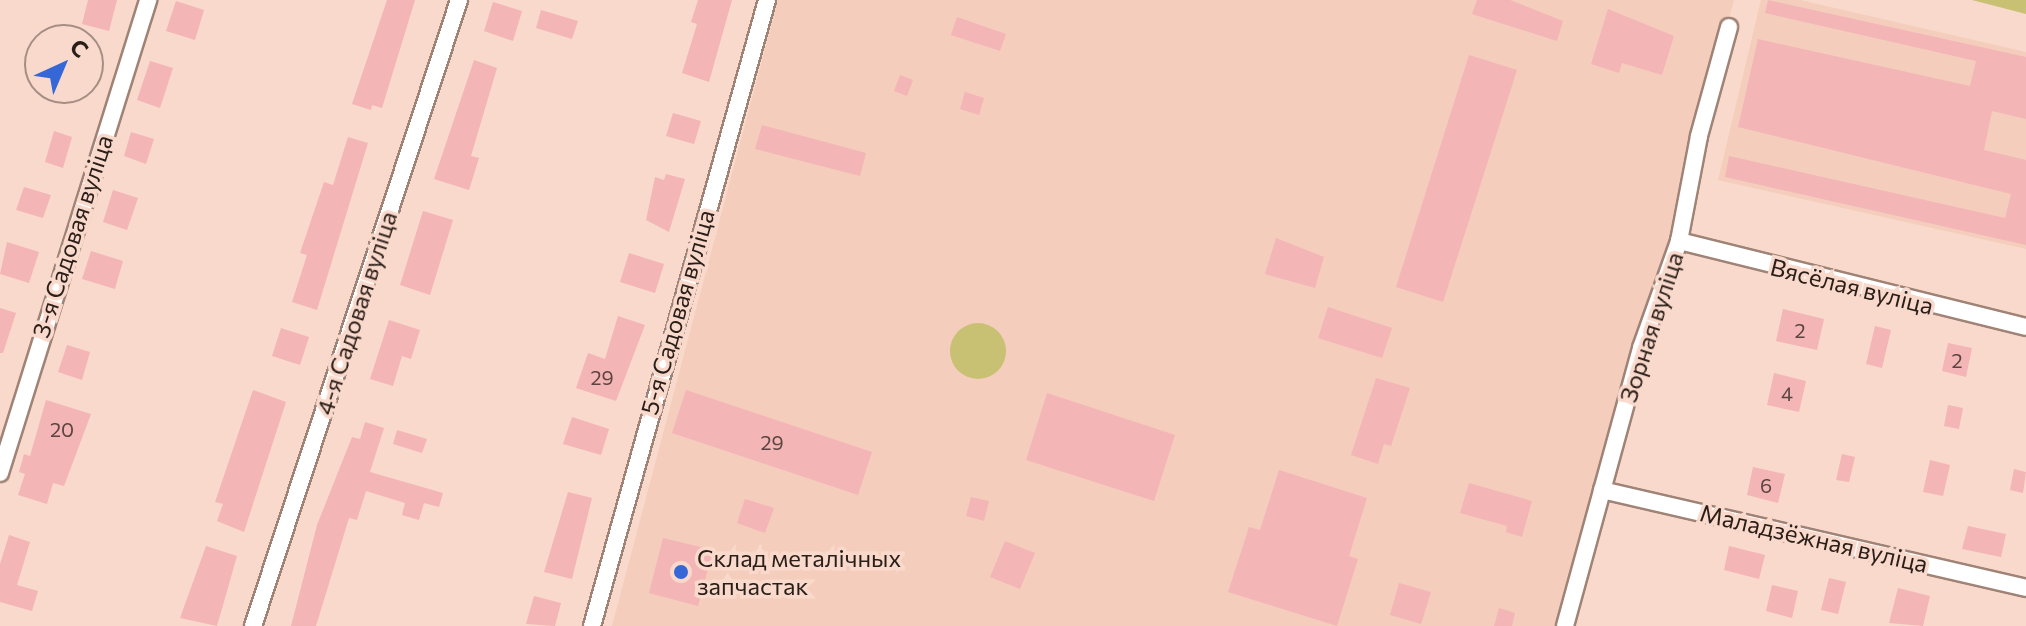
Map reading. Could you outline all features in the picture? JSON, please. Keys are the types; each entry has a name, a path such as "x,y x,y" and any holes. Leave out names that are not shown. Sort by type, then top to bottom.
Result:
{"street":[{"name":"3-я Садовая вуліца","path":"0,473 148,0"},
{"name":"4-я Садовая вуліца","path":"253,626 459,0"},
{"name":"5-я Садовая вуліца","path":"592,626 767,0"},
{"name":"Зорная вуліца","path":"1565,626 1641,348 1679,241 1699,136 1729,27"},
{"name":"Вясёлая вуліца","path":"1679,241 2026,327"},
{"name":"Маладзёжная вуліца","path":"1602,490 2026,588"}],"shaded area":[{"path":"778,0 1734,0 1632,382 1558,626 612,626"},
{"path":"1761,0 1800,0 2026,52 2026,249 1718,180"},
{"path":"1972,0 2026,0 2026,14"},
{"path":"978,323 998,331 1006,351 998,371 978,379 958,371 950,351 958,331"}],"building":[{"path":"88,0 117,0 109,31 104,30 104,24 82,24"},
{"path":"387,0 415,0 382,108 372,105 371,110 352,104"},
{"path":"698,0 732,0 709,82 682,73 697,24 691,22"},
{"path":"1477,0 1510,0 1563,21 1557,41 1472,14"},
{"path":"1768,0 2026,57 2026,119 1992,111 1984,150 2026,160 2026,245 1725,177 1729,156 2005,218 2011,194 1738,127 1758,39 1970,86 1976,61 1765,13"},
{"path":"176,1 204,10 195,40 166,31"},
{"path":"493,2 522,11 513,41 484,31"},
{"path":"1608,9 1674,36 1662,75 1622,63 1619,73 1591,64"},
{"path":"541,10 578,21 572,39 536,28"},
{"path":"957,17 1006,34 1000,51 951,35"},
{"path":"1469,55 1517,70 1443,302 1396,287"},
{"path":"474,60 497,68 471,156 479,158 469,190 434,179"},
{"path":"150,61 173,68 160,108 137,100"},
{"path":"900,75 913,80 907,96 894,91"},
{"path":"965,92 984,98 979,115 960,109"},
{"path":"673,113 701,121 694,144 666,136"},
{"path":"762,125 866,153 860,176 755,149"},
{"path":"54,131 72,137 63,168 45,162"},
{"path":"131,132 154,139 146,164 124,156"},
{"path":"348,137 368,143 317,310 292,302 307,255 300,253 324,182 333,185"},
{"path":"666,174 685,179 669,232 646,220 655,177 664,180"},
{"path":"24,187 51,195 43,218 16,210"},
{"path":"113,190 138,198 127,230 103,222"},
{"path":"423,211 453,220 430,295 400,285"},
{"path":"1276,238 1324,257 1315,288 1265,274"},
{"path":"7,242 39,252 29,283 0,274"},
{"path":"91,251 123,261 115,289 82,279"},
{"path":"629,253 664,264 655,293 620,282"},
{"path":"1328,307 1392,328 1382,358 1318,338"},
{"path":"0,308 16,313 3,353 0,353"},
{"path":"1783,309 1824,319 1817,350 1776,341"},
{"path":"618,316 645,325 616,401 576,388 588,353 605,359"},
{"path":"389,320 420,330 411,359 402,356 393,386 370,379"},
{"path":"1875,326 1891,330 1882,368 1866,364"},
{"path":"281,328 309,337 300,365 272,356"},
{"path":"1948,343 1972,348 1966,377 1942,371"},
{"path":"67,345 90,352 82,380 58,372"},
{"path":"1774,373 1806,381 1799,412 1767,405"},
{"path":"1376,378 1410,388 1391,446 1384,444 1378,464 1351,455"},
{"path":"253,390 286,402 244,532 217,521 223,504 215,502"},
{"path":"686,390 872,452 858,495 672,433"},
{"path":"1047,393 1175,435 1154,501 1026,460"},
{"path":"46,400 91,414 64,486 53,483 47,504 18,495 25,474 19,472 24,454 30,456"},
{"path":"1948,405 1963,408 1959,429 1944,426"},
{"path":"572,417 609,429 601,455 563,444"},
{"path":"365,422 384,428 370,472 443,493 439,507 424,503 419,520 402,515 405,503 366,491 357,520 349,518 316,626 291,626 317,525 352,437 360,439"},
{"path":"397,430 427,439 422,453 393,444"},
{"path":"1842,454 1855,457 1849,482 1836,480"},
{"path":"1930,460 1950,465 1943,496 1923,492"},
{"path":"1753,467 1785,474 1778,503 1747,495"},
{"path":"2014,469 2026,472 2023,493 2010,490"},
{"path":"1279,470 1367,498 1349,556 1358,559 1337,626 1228,592 1249,527 1260,530"},
{"path":"1469,483 1532,501 1522,537 1506,532 1507,526 1460,513"},
{"path":"568,492 592,498 572,579 544,572"},
{"path":"971,497 989,501 984,521 966,516"},
{"path":"745,499 774,508 765,533 737,523"},
{"path":"1968,526 2006,534 2001,557 1962,549"},
{"path":"9,535 30,542 17,585 38,591 32,611 0,602 0,564"},
{"name":"Склад металічных запчастак","path":"663,538 713,550 698,606 649,593"},
{"path":"1005,541 1035,553 1020,589 990,577"},
{"path":"206,546 237,556 217,626 180,618"},
{"path":"1729,546 1765,555 1759,579 1724,570"},
{"path":"1829,578 1846,582 1838,614 1821,610"},
{"path":"1399,583 1431,592 1421,624 1390,615"},
{"path":"1772,585 1798,591 1792,618 1766,611"},
{"path":"1898,588 1930,596 1923,626 1889,623"},
{"path":"534,596 561,603 555,626 526,624"},
{"path":"1499,608 1515,613 1512,626 1494,626"}],"place":[{"name":"Склад металічных запчастак","path":"681,572"}]}
